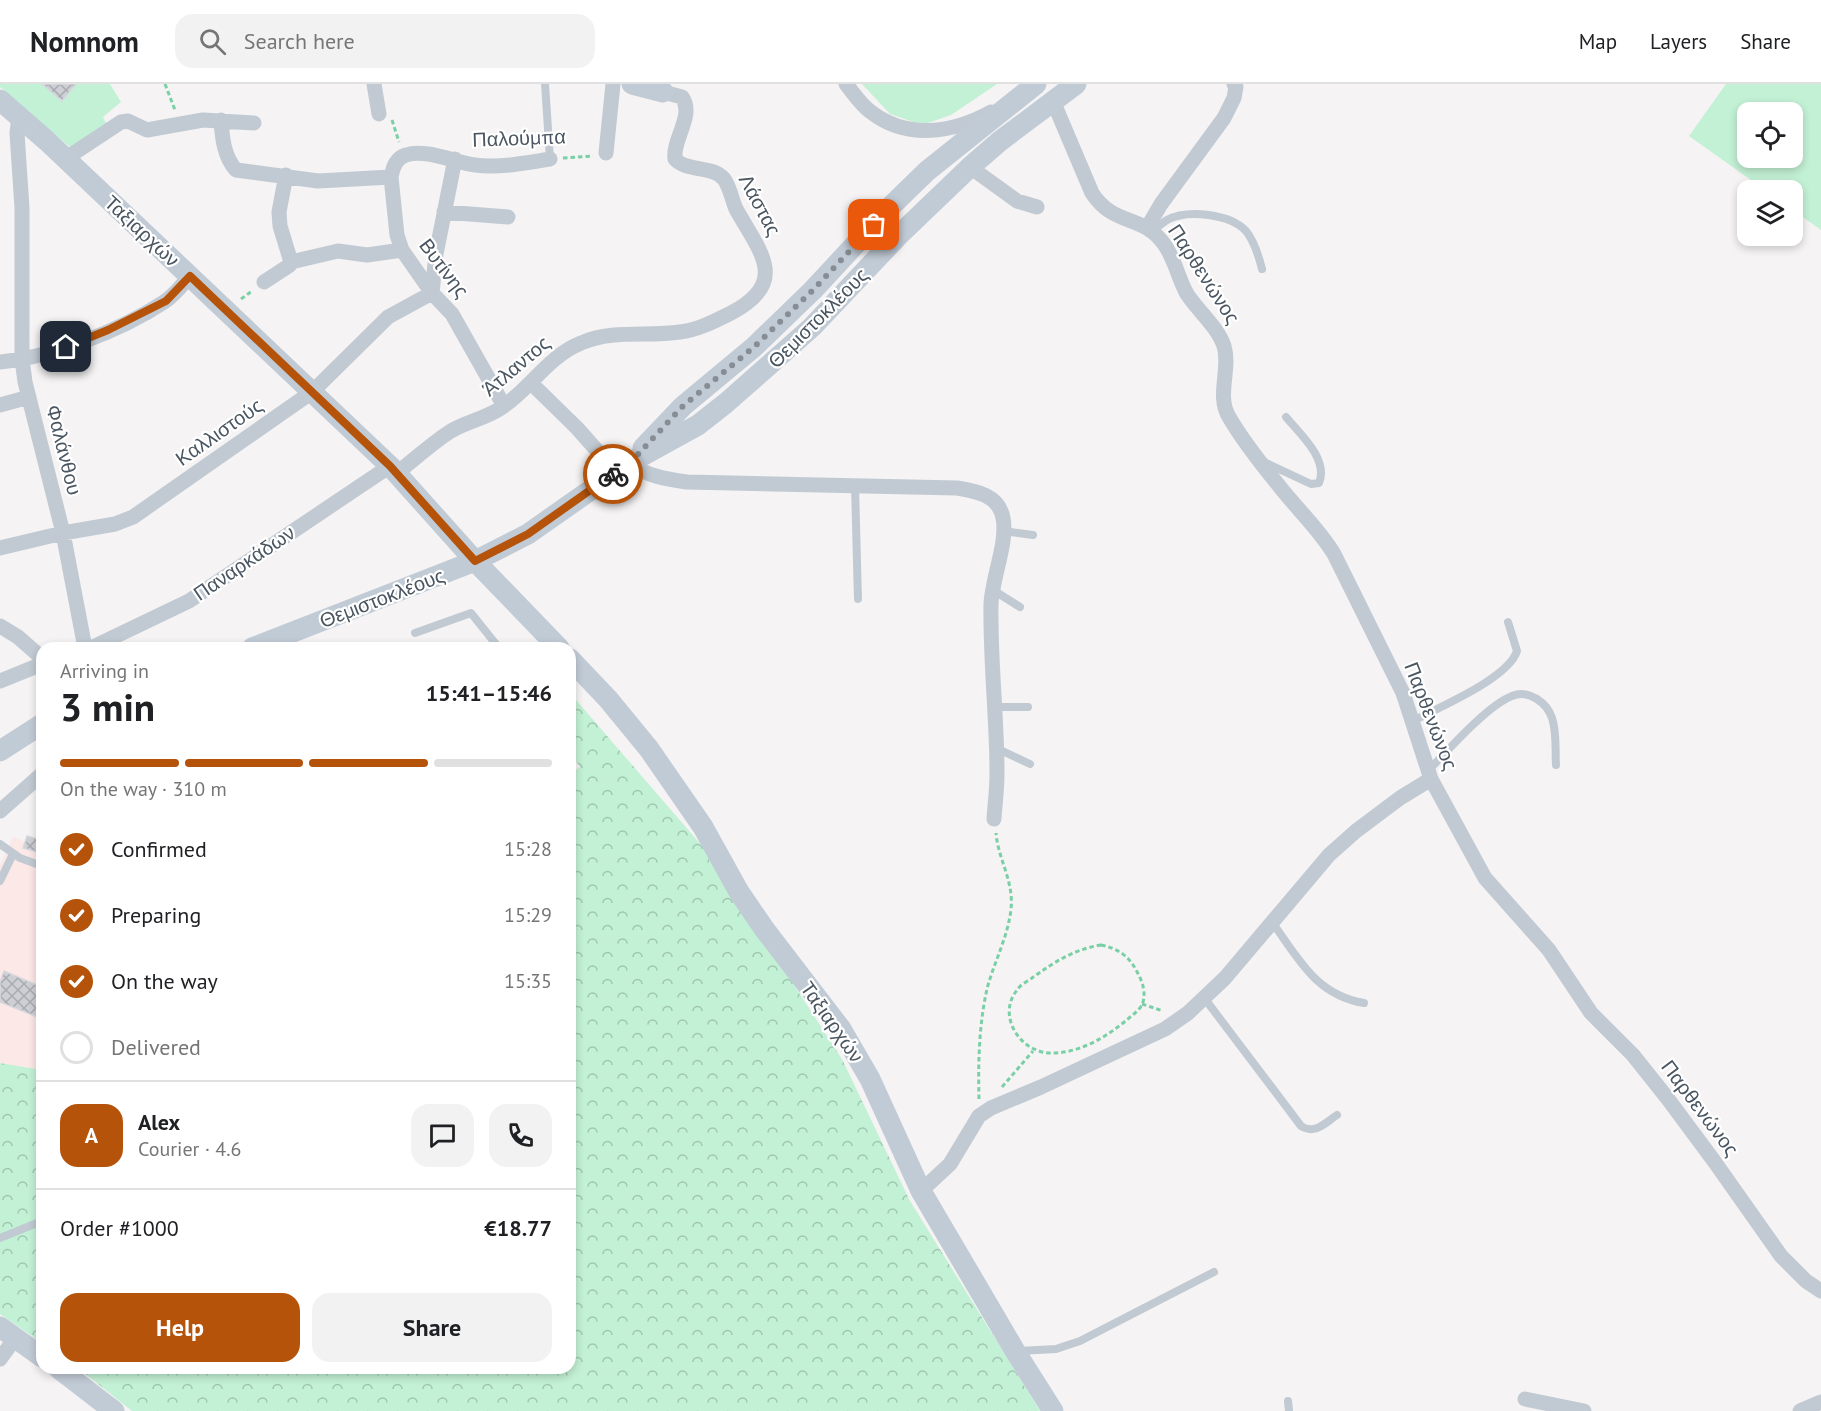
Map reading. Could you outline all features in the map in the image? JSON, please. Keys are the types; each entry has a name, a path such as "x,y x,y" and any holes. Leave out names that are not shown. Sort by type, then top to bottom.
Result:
{"street":[{"path":"374,84 379,114"},
{"path":"606,153 614,84"},
{"path":"632,84 668,88"},
{"path":"846,84 870,112 884,121 919,132 938,131 970,122 1028,90"},
{"name":"Θεμιστοκλέους","path":"267,642 475,561 528,534 622,468 698,424 770,366 812,327 898,236 970,167 1076,84"},
{"path":"1150,230 1161,204 1224,118 1234,98 1236,87 1234,84"},
{"name":"Λάστας","path":"668,88 682,97 685,102 683,125 675,151 675,159 680,164 714,172 723,178 736,208 760,250 765,279"},
{"name":"Θεμιστοκλέους","path":"622,468 683,406 754,347 813,290 889,208 927,171 1028,90"},
{"name":"Ταξιαρχών","path":"0,100 394,469 475,561 553,642"},
{"name":"Παρθενώνος","path":"1053,101 1092,193 1099,203 1116,216 1150,230 1166,247 1187,293 1223,344 1226,359 1224,407 1229,418 1280,487 1327,542 1403,693 1429,775 1489,884 1549,950 1591,1013 1633,1055 1675,1108 1781,1256 1806,1281 1821,1291"},
{"name":"Φαλάνθου","path":"19,117 22,208 21,359 63,533 84,642"},
{"path":"221,120 226,150 231,165 236,170 318,181 392,177"},
{"path":"65,159 121,122 128,121 147,130 221,120 254,123"},
{"name":"Παλούμπα","path":"399,159 414,153 455,159 475,165 550,159"},
{"name":"Βυτίνης","path":"399,159 393,167 392,177 398,235 402,250 432,293 452,314 504,406"},
{"path":"432,293 436,254 455,159"},
{"path":"970,167 1017,201 1037,207"},
{"path":"286,176 280,219 291,262"},
{"path":"444,212 508,217"},
{"path":"264,282 290,265 291,262 339,251 367,255 402,250"},
{"path":"0,362 21,359 76,344 139,316 166,301 190,276"},
{"name":"Άτλαντος","path":"394,469 453,430 504,406 556,356 593,338 680,332 708,324 747,303 760,290 765,279"},
{"name":"Καλλιστούς","path":"0,548 63,533 115,524 134,517 312,392 388,317 432,293"},
{"path":"531,382 622,468 652,476 687,482 957,488 977,491 989,496 997,504 1003,518 993,590 992,679 997,774 994,819"},
{"path":"0,405 29,397"},
{"name":"Παναρκάδων","path":"104,642 189,601 394,469"},
{"path":"0,626 18,637 36,653"},
{"name":"Ταξιαρχών","path":"576,665 608,699 649,749 703,827 739,892 765,930 841,1029 870,1079 921,1191 1053,1411"},
{"path":"0,681 36,666"},
{"path":"0,751 36,728"},
{"path":"921,1191 950,1164 979,1116 991,1108 1041,1088 1165,1029 1205,999 1271,921 1341,845 1429,775"},
{"path":"0,811 36,779"},
{"path":"0,1359 8,1332 36,1353"},
{"path":"65,1374 114,1411"},
{"path":"1525,1399 1584,1411"},
{"path":"1800,1411 1821,1402"}],"lane":[{"path":"546,84 550,159"},
{"path":"1150,230 1181,216 1205,214 1234,221 1252,241 1262,269"},
{"path":"1260,460 1311,484 1319,483 1321,478 1318,460 1286,417"},
{"path":"855,486 858,598"},
{"path":"1003,531 1033,535"},
{"path":"993,590 1020,607"},
{"path":"415,633 471,613 494,642"},
{"path":"1411,722 1468,693 1512,663 1517,651 1508,622"},
{"path":"1429,775 1473,726 1498,704 1511,696 1520,694 1529,695 1540,701 1552,718 1555,731 1556,765"},
{"path":"994,707 1028,707"},
{"path":"996,747 1030,764"},
{"path":"0,844 13,854 36,864"},
{"path":"0,881 13,854"},
{"path":"1271,921 1319,984 1341,998 1364,1003"},
{"path":"1205,999 1301,1126 1314,1130 1337,1115"},
{"path":"0,1238 36,1223"},
{"path":"1015,1351 1056,1349 1080,1341 1214,1272"},
{"path":"1288,1401 1289,1411"}],"path":[{"path":"165,84 180,124"},
{"path":"379,114 388,116 394,122 399,143 399,159"},
{"name":"Παλούμπα","path":"550,159 597,156 606,153"},
{"path":"225,311 264,282"},
{"path":"979,1116 980,1058 987,990 1009,922 1011,908 1009,881 996,839 994,819"},
{"path":"1101,945 1113,947 1133,963 1144,991 1142,1004 1116,1030 1069,1052 1034,1051 1025,1045 1013,1027 1010,1014 1011,1002 1018,988 1055,962 1085,947 1101,945"},
{"path":"998,1091 1034,1051"}],"shaded area":[{"path":"13,837 36,847 36,1298 0,1314 0,865"}],"green space":[{"path":"0,84 110,84 121,102 103,117 107,125 72,149 0,87"},
{"path":"862,84 997,84 951,115 922,125 890,114"},
{"path":"1726,84 1821,84 1821,230 1803,217 1803,180 1751,180 1689,136"},
{"path":"576,700 709,854 842,1059 910,1201 1040,1411 132,1411 86,1374 576,1374 576,770 580,767 576,761"},
{"path":"0,1063 36,1069 36,1339 0,1314"}],"building":[{"path":"42,84 76,84 62,101"},
{"path":"27,836 36,839 36,852 23,848"},
{"path":"4,971 36,984 36,1017 0,1002 0,982"}],"way so far":[{"path":"613,474 629,464 683,406 754,347 813,290 874,225"}],"route":[{"path":"66,347 139,316 166,301 190,276 390,466 475,561 507,547 528,534 613,474"}]}
